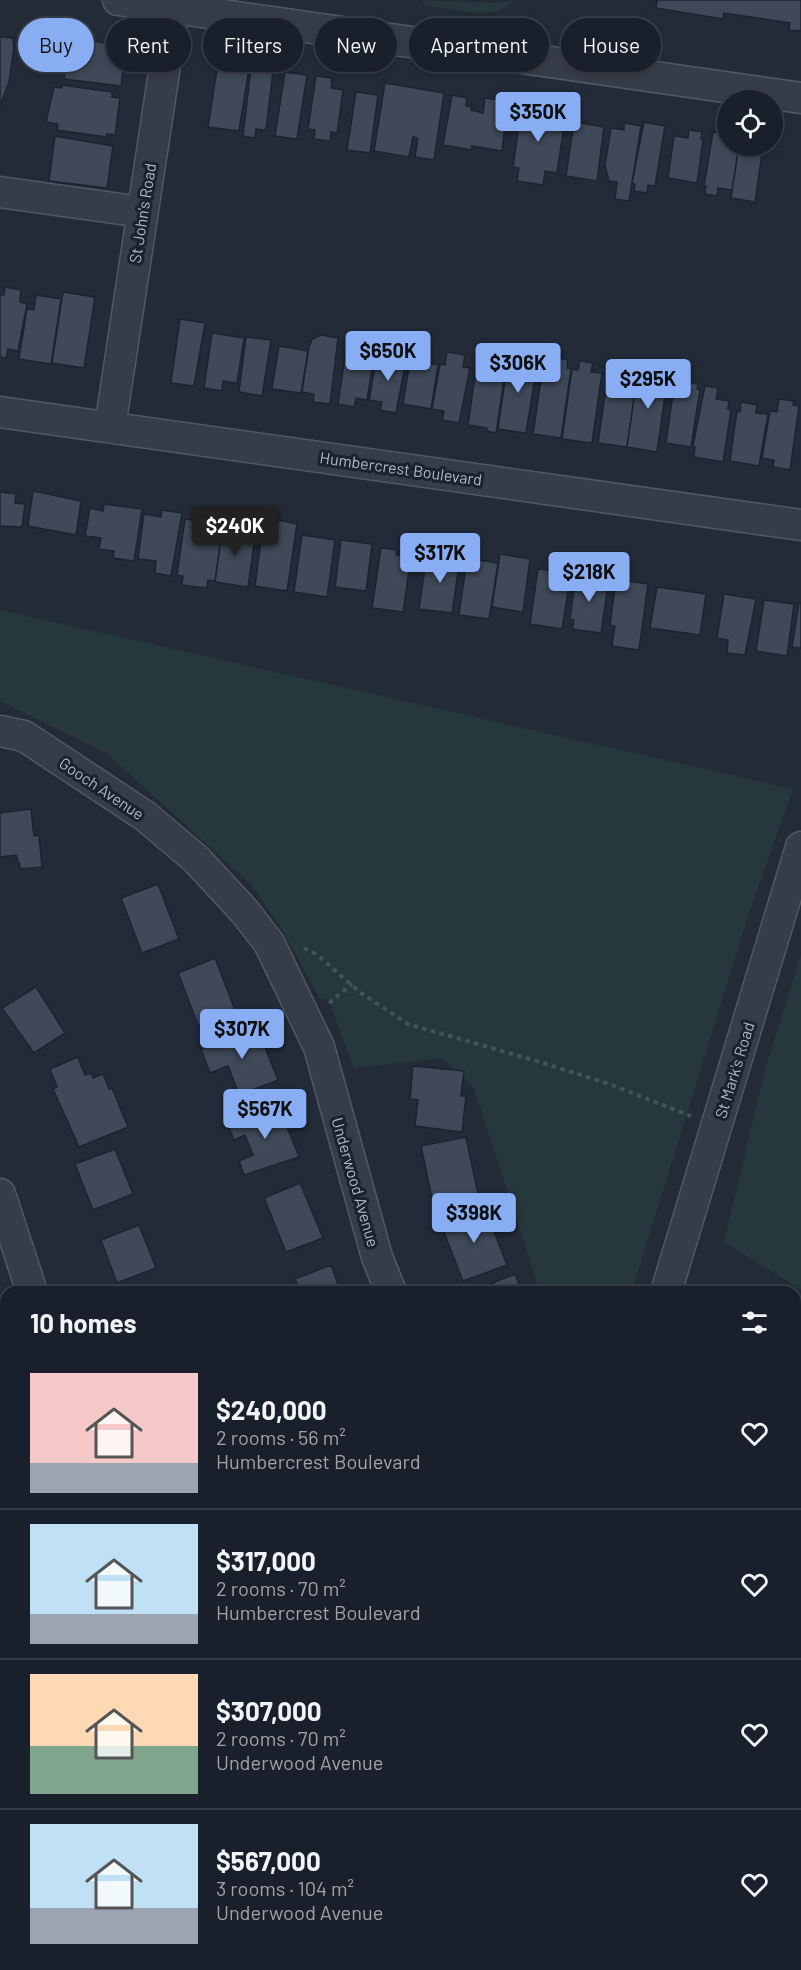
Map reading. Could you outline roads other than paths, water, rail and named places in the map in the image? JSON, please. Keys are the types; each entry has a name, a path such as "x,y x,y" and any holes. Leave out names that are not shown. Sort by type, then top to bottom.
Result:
{"street":[{"path":"118,0 174,4 801,98"},
{"name":"St John's Road","path":"110,427 174,4"},
{"path":"0,192 142,212"},
{"name":"Humbercrest Boulevard","path":"0,412 801,525"},
{"name":"Gooch Avenue","path":"0,731 24,736 145,816 196,859"},
{"name":"St Mark's Road","path":"668,1286 801,848"},
{"name":"Underwood Avenue","path":"196,859 245,912 269,943 319,1047 377,1257 389,1286"},
{"path":"0,1194 9,1251 29,1286"}]}
